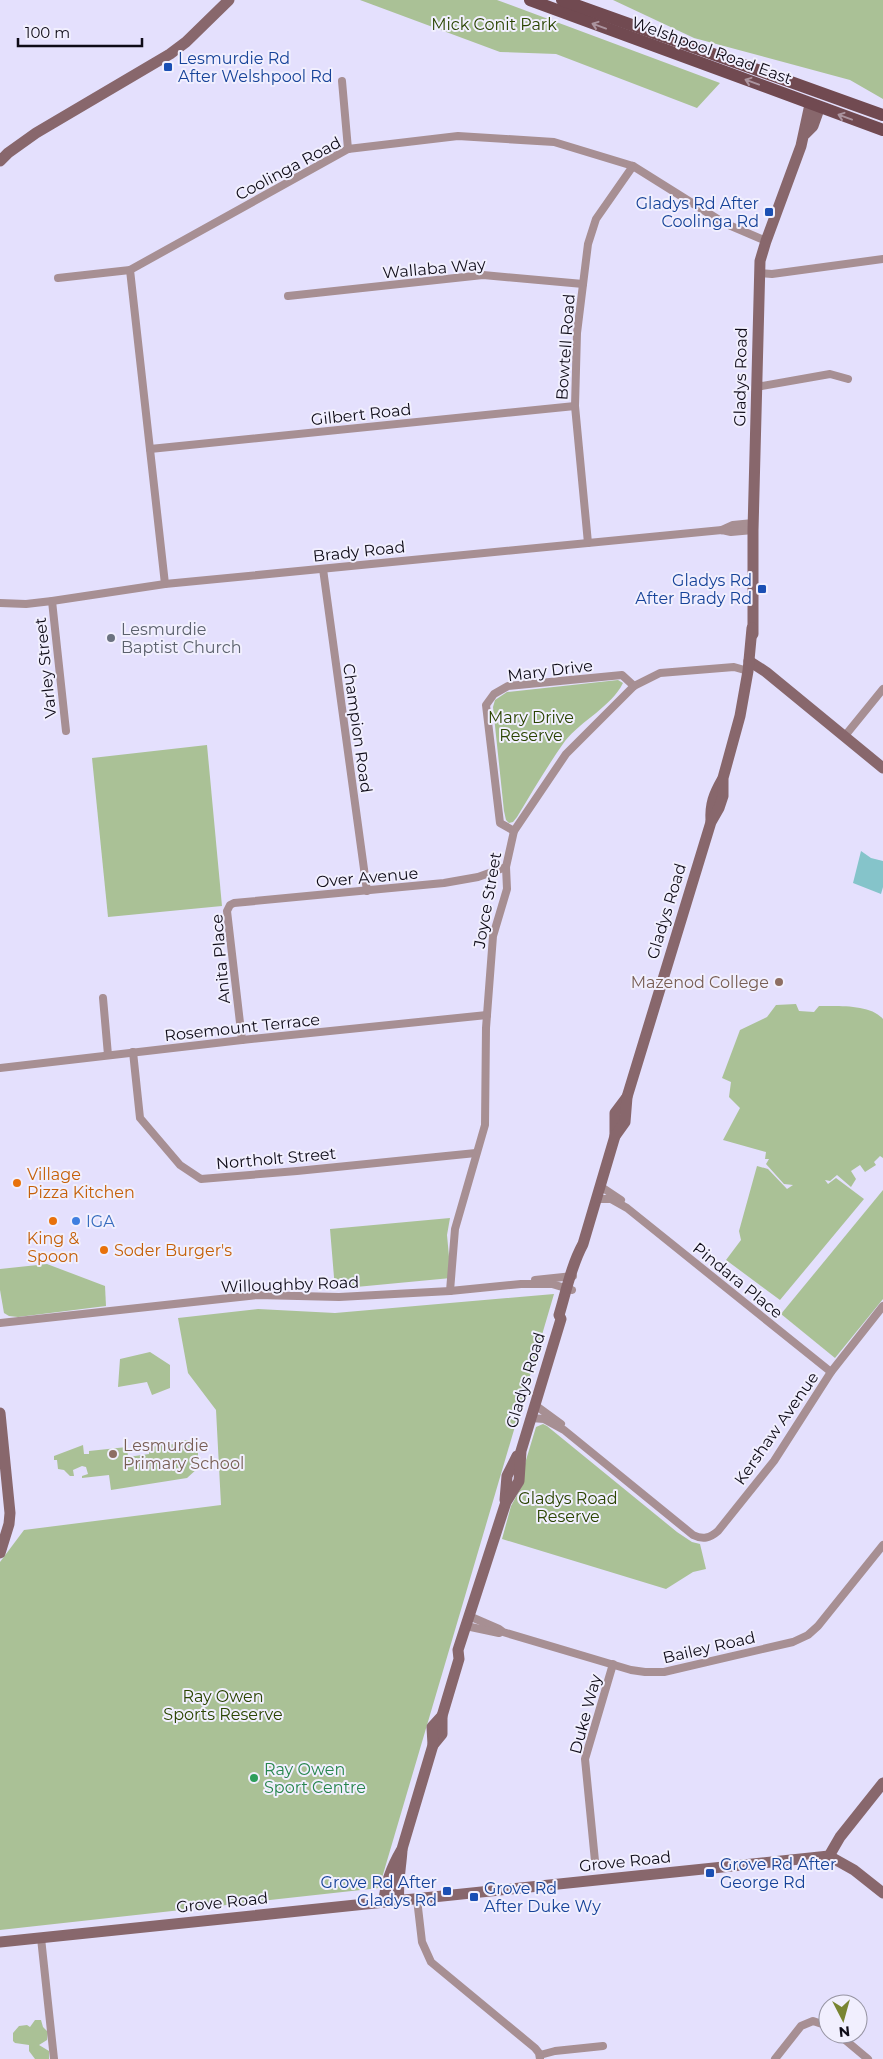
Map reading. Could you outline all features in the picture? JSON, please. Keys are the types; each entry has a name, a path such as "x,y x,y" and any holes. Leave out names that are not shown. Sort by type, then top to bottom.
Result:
{"main road":[{"name":"Welshpool Road East","path":"530,0 883,130"},
{"name":"Welshpool Road East","path":"562,0 716,56 841,98 883,115"},
{"path":"765,71 776,81 809,94 814,105 841,98"}],"street":[{"path":"0,161 36,133 170,54 186,42 229,0"},
{"path":"342,81 348,149"},
{"name":"Gladys Road","path":"399,1901 398,1881 402,1849 433,1745 432,1728 442,1716 459,1659 457,1654 470,1622 480,1581 486,1568 506,1502 519,1481 521,1451 561,1319 559,1315 570,1289 576,1256 583,1244 615,1136 625,1122 627,1096 711,822 710,807 714,794 723,778 740,716 749,698 752,667 753,526 759,273 766,241 805,134 813,126 818,112 814,105"},
{"name":"Coolinga Road","path":"130,270 348,149 458,136 554,142 633,166 724,223 766,241"},
{"name":"Bowtell Road","path":"588,543 575,406 577,333 588,244 596,219 633,166"},
{"path":"759,273 772,274 883,259"},
{"path":"58,278 130,270 165,584"},
{"name":"Wallaba Way","path":"288,296 483,275 583,284"},
{"path":"756,387 830,374 848,379"},
{"name":"Gilbert Road","path":"150,449 575,406"},
{"name":"Brady Road","path":"0,603 26,604 165,584 722,530 733,525 753,526"},
{"name":"Champion Road","path":"323,569 366,891"},
{"name":"Varley Street","path":"52,601 66,731"},
{"name":"Joyce Street","path":"450,1292 455,1229 485,1125 487,1015 493,936 507,889 506,867 514,831 566,754 634,686 660,674 734,666 752,667"},
{"path":"752,667 770,676 883,768"},
{"name":"Mary Drive","path":"514,831 500,824 486,705 494,694 508,686 622,675 634,686"},
{"path":"844,736 883,689"},
{"name":"Over Avenue","path":"230,905 234,903 464,880 506,867"},
{"name":"Anita Place","path":"230,905 227,912 242,1040"},
{"path":"103,998 108,1055"},
{"name":"Rosemount Terrace","path":"0,1068 242,1040 487,1015"},
{"name":"Northolt Street","path":"134,1052 140,1118 180,1165 200,1179 476,1153"},
{"name":"Pindara Place","path":"600,1186 620,1199 627,1208"},
{"name":"Pindara Place","path":"596,1199 611,1199 627,1208 831,1372"},
{"name":"Willoughby Road","path":"521,1284 529,1281 573,1276"},
{"name":"Willoughby Road","path":"0,1323 257,1295 339,1297 450,1292 521,1284 552,1284 570,1289"},
{"name":"Kershaw Avenue","path":"531,1418 544,1419 564,1430 693,1535 706,1538 718,1531 767,1470 831,1372 883,1306"},
{"name":"Kershaw Avenue","path":"535,1405 552,1417 564,1430"},
{"path":"0,1413 10,1500 0,1553"},
{"name":"Bailey Road","path":"470,1622 638,1671 664,1672 800,1639 818,1626 883,1545"},
{"name":"Duke Way","path":"595,1861 585,1759 613,1664"},
{"path":"883,1783 840,1837 829,1856 854,1870 883,1893"},
{"name":"Gladys Road","path":"384,1902 393,1864 402,1849"},
{"name":"Grove Road","path":"0,1942 829,1856"},
{"path":"417,1899 422,1942 431,1962 535,2048 540,2057 555,2051 603,2046"},
{"path":"41,1938 54,2059"},
{"path":"775,2059 801,2026 813,2020 818,2022"},
{"path":"850,2044 868,2059"}],"green space":[{"name":"Mick Conit Park","path":"360,0 497,0 720,83 697,108 556,54 500,52"},
{"path":"613,0 883,0 883,99 850,80 694,38"},
{"name":"Mary Drive Reserve","path":"618,680 623,683 618,692 565,741 517,817 513,822 509,823 506,820 504,811 493,707 495,700 507,692"},
{"path":"207,745 222,906 108,917 92,758"},
{"path":"796,1004 799,1011 814,1012 819,1006 862,1008 878,1014 883,1019 883,1158 880,1156 874,1162 876,1165 865,1172 860,1165 851,1171 856,1179 851,1187 837,1175 830,1181 825,1180 828,1184 836,1178 864,1199 780,1300 726,1260 741,1240 739,1231 757,1166 768,1169 787,1189 793,1185 784,1184 766,1164 769,1159 765,1159 766,1152 723,1140 740,1108 729,1097 731,1082 722,1078 740,1030 767,1017 776,1005"},
{"path":"883,1190 883,1299 835,1358 781,1314"},
{"path":"450,1218 447,1235 451,1278 335,1289 330,1229"},
{"path":"47,1264 105,1286 106,1306 18,1317 9,1316 4,1313 0,1290 0,1269"},
{"name":"Ray Owen Sports Reserve","path":"554,1294 379,1888 0,1930 0,1562 24,1530 221,1505 216,1410 188,1373 178,1318 258,1309 335,1313"},
{"path":"150,1352 170,1365 170,1388 152,1395 147,1382 118,1387 120,1359"},
{"name":"Gladys Road Reserve","path":"543,1424 677,1532 692,1542 700,1544 706,1569 693,1572 666,1589 502,1539 511,1506 523,1484 523,1470 536,1427"},
{"path":"182,1440 194,1440 198,1448 198,1468 187,1478 111,1490 109,1475 82,1478 82,1476 88,1474 86,1467 82,1466 73,1470 74,1476 70,1476 64,1470 58,1469 57,1460 54,1460 54,1456 83,1445 84,1454 89,1454 89,1451 127,1447 128,1457 149,1454 149,1447 174,1444"},
{"path":"35,2020 41,2020 43,2027 48,2032 47,2040 39,2045 49,2051 49,2059 35,2059 29,2051 29,2045 13,2041 13,2033 19,2026 27,2025 30,2027"}],"shaded area":[{"path":"861,851 871,858 883,861 883,887 881,894 853,883"}],"place":[{"name":"Lesmurdie Rd After Welshpool Rd","path":"168,67"},
{"name":"Gladys Rd After Coolinga Rd","path":"769,212"},
{"name":"Gladys Rd After Brady Rd","path":"762,589"},
{"name":"Lesmurdie Baptist Church","path":"111,638"},
{"name":"Mazenod College","path":"779,982"},
{"name":"Village Pizza Kitchen","path":"17,1183"},
{"name":"King & Spoon","path":"53,1221"},
{"name":"IGA","path":"76,1221"},
{"name":"Soder Burger's","path":"104,1250"},
{"name":"Lesmurdie Primary School","path":"113,1454"},
{"name":"Ray Owen Sport Centre","path":"254,1778"},
{"name":"Grove Rd After George Rd","path":"710,1873"},
{"name":"Grove Rd After Gladys Rd","path":"447,1891"},
{"name":"Grove Rd After Duke Wy","path":"474,1897"}]}
